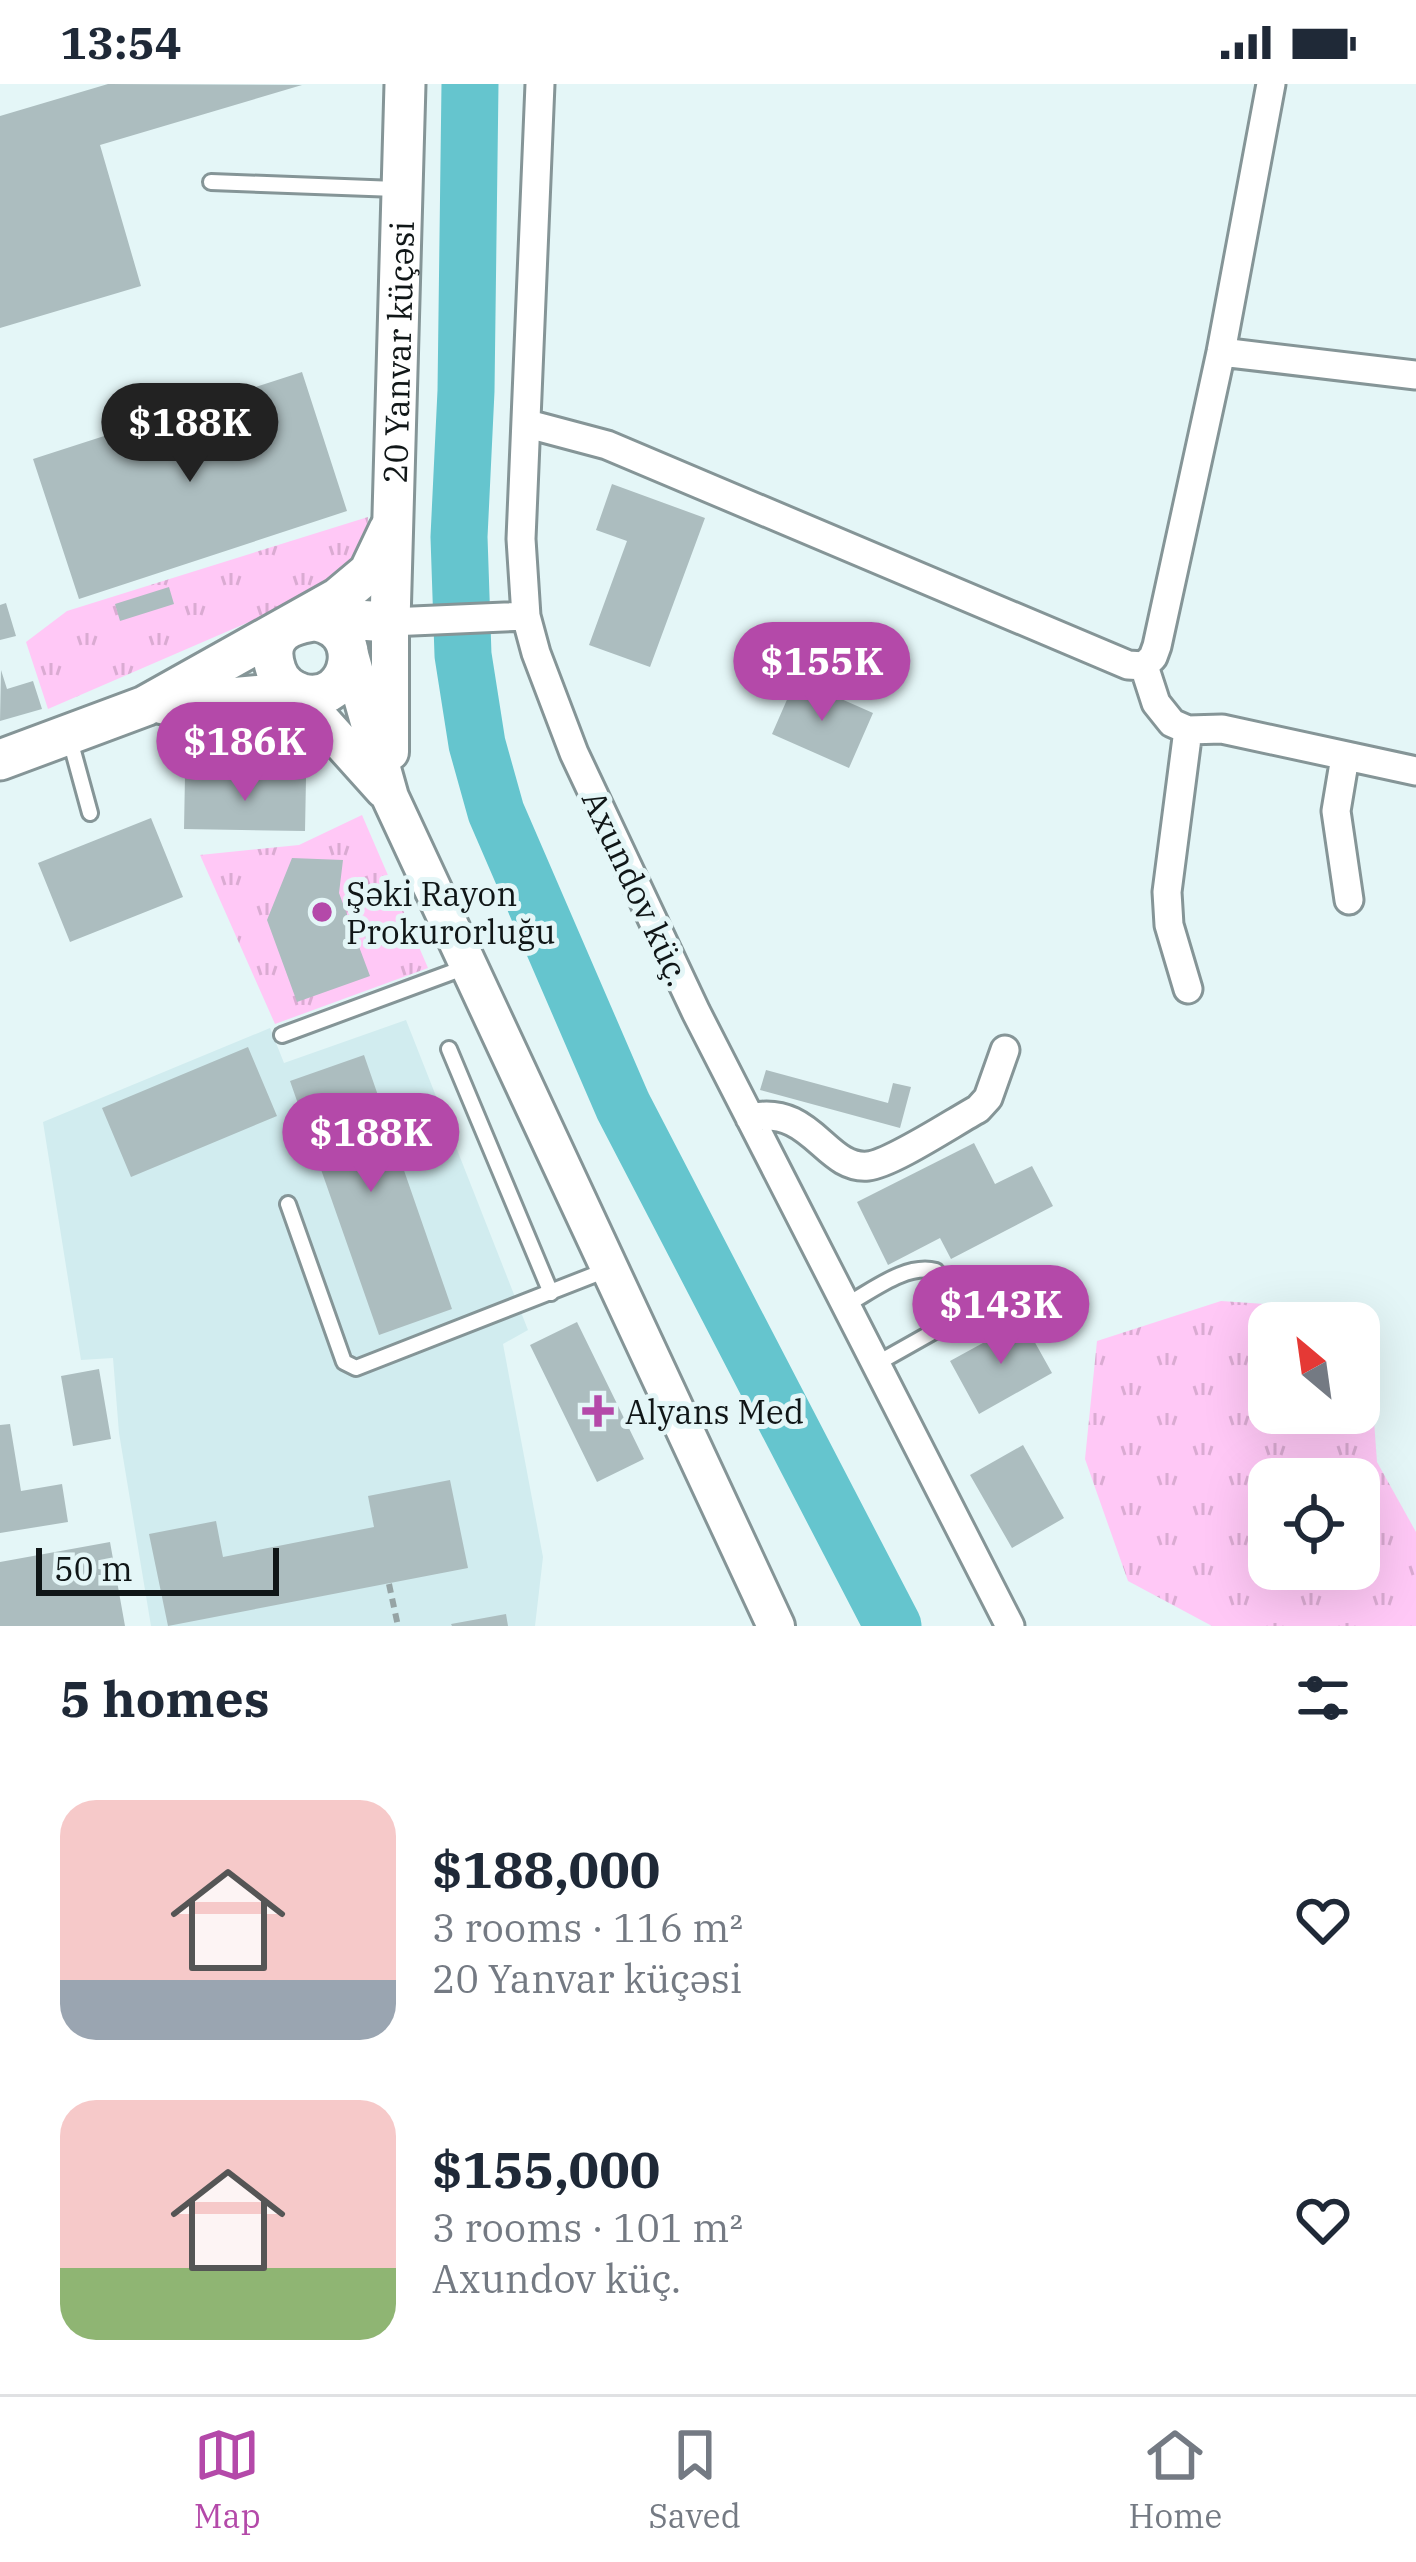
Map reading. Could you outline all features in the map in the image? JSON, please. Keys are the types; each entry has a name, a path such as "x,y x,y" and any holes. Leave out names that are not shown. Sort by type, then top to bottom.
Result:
{"main road":[{"name":"20 Yanvar küçəsi","path":"402,621 392,520 405,84"},
{"path":"0,760 145,706 302,621 369,572 392,520"},
{"path":"302,621 332,626 347,663"},
{"path":"296,692 286,686 274,664 278,640 302,621 402,621"},
{"path":"145,706 296,692 321,694 347,663 402,621"}],"street":[{"name":"Axundov küç.","path":"540,84 521,539 526,616 549,694 750,1118 1010,1626"},
{"path":"528,424 607,445 1128,665 1144,666 1157,646 1221,352 1270,84"},
{"path":"1221,352 1416,375"},
{"path":"390,797 402,621 526,616"},
{"path":"347,663 390,797 776,1626"},
{"path":"1144,666 1156,703 1172,723 1188,730 1222,729 1416,771"},
{"path":"296,692 390,797"},
{"path":"1188,730 1167,892 1169,925 1188,989"},
{"path":"1345,757 1336,811 1349,901"},
{"path":"750,1118 773,1113 790,1118 854,1166 874,1166 978,1109 988,1098 1005,1050"}],"lane":[{"path":"211,182 401,189"},
{"path":"69,735 90,813"},
{"path":"282,1035 466,967"},
{"path":"449,1049 551,1293"},
{"path":"287,1204 344,1362 356,1367 609,1269"},
{"path":"846,1305 913,1269 926,1268 936,1271 953,1301 946,1324 876,1364"}],"path":[{"path":"389,1584 398,1626"}],"shaded area":[{"path":"406,1020 528,1330 503,1344 543,1557 535,1626 151,1626 119,1433 113,1358 81,1360 43,1122 270,1028 284,1063"}],"green space":[{"path":"368,517 357,556 341,574 307,597 48,709 26,642 67,611"},
{"path":"362,815 428,968 275,1024 200,855 299,845"},
{"path":"1221,1301 1248,1303 1248,1434 1375,1434 1377,1458 1248,1458 1248,1590 1380,1590 1380,1467 1416,1532 1416,1626 1212,1626 1128,1581 1085,1459 1097,1341"}],"building":[{"path":"108,84 302,85 100,145 141,286 0,328 0,116"},
{"path":"302,372 347,511 79,599 33,459"},
{"path":"612,484 705,518 650,667 589,645 627,541 596,530"},
{"path":"169,587 174,604 120,621 115,604"},
{"path":"6,603 16,636 0,640 0,605"},
{"path":"1,670 7,689 33,681 42,709 0,721"},
{"path":"796,679 873,713 849,768 772,734"},
{"path":"185,776 306,778 305,831 184,829"},
{"path":"151,818 183,897 70,942 38,863"},
{"path":"292,858 343,860 339,893 370,976 297,1002 267,920"},
{"path":"248,1047 277,1116 131,1177 102,1108"},
{"path":"364,1055 452,1309 379,1335 290,1081"},
{"path":"766,1070 888,1103 893,1083 911,1087 900,1128 760,1090"},
{"path":"974,1143 995,1184 1032,1166 1053,1206 951,1259 940,1238 888,1265 857,1202"},
{"path":"1023,1321 1052,1373 979,1414 950,1361"},
{"path":"577,1322 644,1459 597,1482 530,1345"},
{"path":"99,1369 111,1439 73,1446 61,1376"},
{"path":"10,1424 21,1491 62,1484 68,1522 0,1533 0,1425"},
{"path":"1023,1445 1064,1518 1012,1548 970,1475"},
{"path":"450,1480 468,1568 168,1626 149,1534 216,1521 223,1557 374,1527 368,1496"},
{"path":"110,1542 125,1626 0,1626 0,1562"},
{"path":"506,1614 508,1626 451,1624"}],"waterway":[{"path":"470,84 459,537 463,655 477,744 496,812 623,1106 893,1626"}],"place":[{"name":"Şəki Rayon Prokurorluğu","path":"322,912"},
{"name":"Alyans Med","path":"598,1411"}]}
